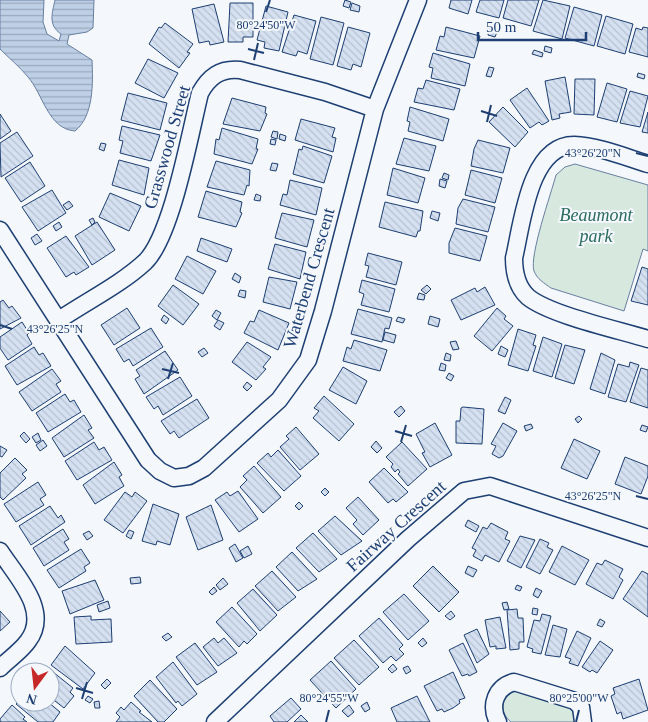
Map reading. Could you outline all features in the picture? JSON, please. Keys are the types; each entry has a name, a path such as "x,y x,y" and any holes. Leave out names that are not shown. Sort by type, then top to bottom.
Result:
{"street":[{"name":"Waterbend Crescent","path":"0,230 148,460 174,478 189,476 204,468 279,400 308,360 323,311 375,108 418,0"},
{"name":"Grasswood Street","path":"59,320 134,271 155,249 166,227 200,93 214,75 226,70 240,70 325,92 375,108"},
{"path":"648,164 587,147 572,145 554,150 542,164 534,178 514,265 517,280 527,296 543,307 648,339"},
{"name":"Fairway Crescent","path":"224,719 408,539 464,491 490,486 648,538"},
{"path":"0,551 32,600 36,622 28,642 0,668"},
{"path":"498,722 494,710 497,694 507,684 514,682 527,684 575,701 581,706 583,722"}],"green space":[{"name":"Beaumont park","path":"575,164 648,185 648,251 643,249 624,311 551,288 539,279 534,271 533,263 537,239 556,175 565,167"},
{"path":"517,690 567,706 573,712 575,722 511,722 504,713 503,704 507,696"}],"water":[{"path":"0,0 44,0 43,22 47,34 59,41 61,34 54,27 52,19 55,0 94,0 93,28 87,32 69,35 67,44 92,60 92,88 89,108 86,117 75,131 66,129 52,118 28,77 0,49"}],"building":[{"path":"345,0 351,2 349,8 343,6"},
{"path":"451,0 472,0 468,14 449,8"},
{"path":"480,0 504,0 499,18 476,12"},
{"path":"508,0 539,0 531,26 503,18"},
{"path":"543,0 570,6 562,39 533,31"},
{"path":"230,3 253,3 253,37 243,37 243,42 228,42"},
{"path":"352,3 360,6 359,12 350,10"},
{"path":"214,4 224,42 210,45 209,41 199,43 192,9"},
{"path":"266,6 288,12 279,51 264,48 265,42 257,40"},
{"path":"574,7 602,15 594,46 565,38"},
{"path":"294,15 316,21 307,54 298,51 296,56 282,52"},
{"path":"606,16 633,24 625,54 597,46"},
{"path":"321,17 344,23 333,65 310,59"},
{"path":"165,23 193,44 187,52 190,53 179,68 149,44 159,27 161,28"},
{"path":"348,27 370,33 361,67 353,64 351,70 337,66"},
{"path":"446,27 480,36 474,58 436,50 440,36 444,37"},
{"path":"643,27 648,28 648,57 629,52 636,28 642,30"},
{"path":"489,29 497,32 495,37 488,35"},
{"path":"545,46 552,48 551,53 544,51"},
{"path":"534,50 543,53 542,57 532,54"},
{"path":"433,53 470,64 465,86 431,78 433,68 429,67"},
{"path":"148,59 178,73 164,98 135,83"},
{"path":"489,67 494,68 491,77 486,76"},
{"path":"638,73 645,75 644,79 637,77"},
{"path":"565,77 571,112 559,114 560,118 552,120 545,81"},
{"path":"575,79 595,79 594,115 574,114"},
{"path":"426,80 460,89 454,110 414,102 418,88 423,89"},
{"path":"607,83 627,89 617,122 597,117"},
{"path":"527,88 549,121 542,125 539,122 530,128 510,100"},
{"path":"630,91 648,96 640,127 620,123"},
{"path":"128,93 167,103 160,130 121,120"},
{"path":"232,98 266,107 265,113 267,114 260,131 223,124"},
{"path":"410,107 449,119 443,141 408,131 410,122 407,121"},
{"path":"503,107 528,132 515,147 489,122"},
{"path":"648,112 648,133 642,132"},
{"path":"0,114 11,131 0,139"},
{"path":"301,119 335,128 332,137 336,138 333,152 295,140"},
{"path":"122,126 160,135 151,161 120,153 123,141 119,140"},
{"path":"222,128 258,139 256,149 258,149 252,164 214,154 216,139 219,140"},
{"path":"273,131 278,132 277,139 271,137"},
{"path":"17,132 33,156 1,177 0,143"},
{"path":"280,134 286,136 285,141 279,139"},
{"path":"404,138 436,146 429,171 396,164"},
{"path":"271,139 276,140 275,145 270,144"},
{"path":"478,140 510,148 503,173 471,166 474,149"},
{"path":"101,143 106,144 104,151 99,149"},
{"path":"303,146 332,156 324,183 293,174 299,149 302,150"},
{"path":"119,160 149,168 144,195 112,185"},
{"path":"216,161 250,170 249,186 247,185 244,195 207,187"},
{"path":"30,162 45,186 21,202 5,178"},
{"path":"272,163 278,164 276,171 270,170"},
{"path":"393,168 425,178 418,203 387,195"},
{"path":"471,170 502,178 495,203 465,195"},
{"path":"444,173 449,175 448,180 442,178"},
{"path":"440,179 447,181 445,188 439,186"},
{"path":"290,180 322,188 316,215 280,205 283,194 287,195"},
{"path":"52,190 66,213 38,231 22,207"},
{"path":"206,191 242,202 240,212 242,213 236,227 198,217"},
{"path":"110,193 141,206 129,231 99,217"},
{"path":"256,194 261,196 260,201 254,200"},
{"path":"463,199 495,207 488,232 456,224 458,208"},
{"path":"69,201 73,206 67,210 63,205"},
{"path":"385,202 423,211 420,231 418,231 416,237 379,227"},
{"path":"432,211 440,213 438,221 430,218"},
{"path":"282,213 314,220 307,247 275,238"},
{"path":"93,218 95,222 92,225 89,220"},
{"path":"59,222 62,227 56,231 53,226"},
{"path":"97,222 115,250 92,265 75,236"},
{"path":"455,228 487,236 480,261 449,253 449,243"},
{"path":"37,234 42,241 35,245 31,238"},
{"path":"66,236 89,267 76,275 74,272 66,277 47,248"},
{"path":"201,238 232,249 227,262 197,251"},
{"path":"275,244 306,252 300,279 268,269"},
{"path":"368,253 402,262 396,285 366,277 369,266 365,265"},
{"path":"187,256 216,271 203,294 175,279"},
{"path":"642,267 648,269 648,305 631,301"},
{"path":"235,273 241,277 239,283 232,279"},
{"path":"269,277 297,282 290,309 263,302"},
{"path":"362,280 395,289 389,312 361,305 364,294 359,292"},
{"path":"173,285 199,304 183,325 158,306"},
{"path":"427,285 431,289 426,294 421,290"},
{"path":"485,287 495,305 461,320 451,300 475,288 477,292"},
{"path":"240,290 246,291 245,298 238,296"},
{"path":"419,293 425,295 424,300 417,299"},
{"path":"3,300 9,308 12,306 21,318 0,329 0,302"},
{"path":"127,308 140,328 114,345 101,325"},
{"path":"497,308 506,316 504,319 513,326 492,351 474,336"},
{"path":"358,309 392,318 389,329 385,328 382,342 351,334"},
{"path":"216,310 221,313 217,320 212,316"},
{"path":"259,310 289,323 278,350 244,333 250,321 254,322"},
{"path":"164,315 169,319 166,324 161,320"},
{"path":"430,316 440,319 438,327 428,324"},
{"path":"398,317 405,319 403,323 396,321"},
{"path":"218,320 224,323 220,330 214,326"},
{"path":"22,322 29,333 27,335 32,344 8,360 0,348 0,337"},
{"path":"151,328 163,347 133,366 129,359 124,362 116,349"},
{"path":"518,329 536,335 533,345 536,346 528,371 508,365"},
{"path":"385,332 396,335 394,343 383,340"},
{"path":"543,337 562,344 552,377 533,371"},
{"path":"354,340 387,350 380,371 343,361 347,347 351,349"},
{"path":"456,341 459,349 453,350 450,342"},
{"path":"247,342 271,357 263,367 266,369 256,380 232,362"},
{"path":"565,345 585,350 574,384 555,378"},
{"path":"501,346 508,350 505,357 498,354"},
{"path":"34,347 39,355 43,353 51,366 17,385 5,366"},
{"path":"204,348 208,353 202,357 198,352"},
{"path":"165,351 178,370 144,394 135,379 140,376 136,370"},
{"path":"446,353 451,355 450,361 444,360"},
{"path":"601,353 615,360 605,394 590,389"},
{"path":"630,362 639,365 626,402 608,397 618,364 629,367"},
{"path":"441,363 446,365 445,371 439,370"},
{"path":"343,367 367,381 356,404 329,390"},
{"path":"641,368 648,370 648,408 630,402"},
{"path":"52,369 61,381 56,384 61,392 32,411 19,392"},
{"path":"449,373 454,376 451,381 446,378"},
{"path":"180,377 192,396 163,415 158,406 154,409 146,397"},
{"path":"247,382 252,386 247,391 243,387"},
{"path":"65,394 70,402 74,400 81,412 48,432 36,413"},
{"path":"324,396 354,424 339,441 313,418 319,411 314,408"},
{"path":"505,397 511,400 505,414 498,411"},
{"path":"197,399 209,418 179,438 174,431 170,434 161,421"},
{"path":"401,406 405,411 399,417 394,412"},
{"path":"461,408 484,409 482,444 456,443 456,421 460,421"},
{"path":"84,415 92,428 88,430 94,438 64,457 52,438"},
{"path":"579,416 582,419 578,423 575,419"},
{"path":"435,423 452,455 430,467 422,453 425,452 416,434"},
{"path":"503,423 517,431 503,456 499,458 492,454 496,446 491,444"},
{"path":"531,424 533,428 526,431 524,426"},
{"path":"642,425 648,427 646,432 640,430"},
{"path":"296,427 319,454 300,470 280,447 289,439 286,436"},
{"path":"24,432 30,439 26,443 20,436"},
{"path":"38,433 41,440 36,443 32,437"},
{"path":"574,439 600,451 587,479 561,468"},
{"path":"43,440 47,446 40,451 36,445"},
{"path":"376,441 382,448 377,453 371,447"},
{"path":"94,442 99,450 104,447 112,460 77,480 65,461"},
{"path":"402,442 427,469 408,486 398,474 400,472 398,469 395,472 391,467 393,464 386,457"},
{"path":"0,446 7,450 2,457 0,456"},
{"path":"278,450 301,476 284,491 257,463 268,453 271,457"},
{"path":"625,457 648,466 648,476 641,494 615,484"},
{"path":"15,458 27,470 22,474 26,478 3,500 0,497 0,473"},
{"path":"114,462 122,475 119,477 124,486 95,504 83,485"},
{"path":"254,466 281,497 263,513 240,487 247,480 243,476"},
{"path":"384,468 408,492 396,502 393,499 388,503 369,482"},
{"path":"38,482 46,495 40,499 44,505 16,522 4,504"},
{"path":"325,488 329,492 325,496 321,492"},
{"path":"238,491 258,519 239,532 215,500 227,492 230,496"},
{"path":"125,492 132,497 135,492 147,501 123,533 104,520"},
{"path":"358,497 379,520 363,535 353,524 357,520 346,508"},
{"path":"299,502 303,506 299,510 295,506"},
{"path":"153,504 179,514 170,545 157,541 156,545 142,541"},
{"path":"211,505 223,540 198,550 186,517"},
{"path":"50,506 58,518 61,515 65,522 31,545 19,526"},
{"path":"335,516 362,541 341,555 318,531"},
{"path":"468,520 479,526 476,532 465,526"},
{"path":"491,523 508,532 505,539 510,541 499,562 485,555 482,561 473,556 476,550 472,548 483,527 487,529"},
{"path":"63,529 69,539 64,542 69,550 44,566 33,548"},
{"path":"129,530 134,532 131,539 126,536"},
{"path":"89,531 93,536 87,540 83,534"},
{"path":"313,533 337,559 319,572 296,548"},
{"path":"520,536 535,540 521,568 507,561"},
{"path":"540,539 549,543 547,547 553,550 540,574 526,567"},
{"path":"235,544 243,558 236,562 229,548"},
{"path":"248,546 252,554 244,558 240,551"},
{"path":"562,546 589,560 575,585 549,572"},
{"path":"81,549 90,563 84,567 86,571 59,588 47,570"},
{"path":"292,552 317,579 298,591 276,567"},
{"path":"605,560 623,569 619,577 623,580 613,599 586,584 597,563 602,565"},
{"path":"433,566 459,592 439,612 413,586"},
{"path":"468,566 477,570 473,577 465,573"},
{"path":"272,571 296,597 278,611 255,586"},
{"path":"642,571 648,574 648,617 623,599"},
{"path":"140,577 141,583 131,584 130,578"},
{"path":"223,578 228,584 220,590 216,585"},
{"path":"95,580 104,600 70,614 62,591"},
{"path":"517,585 522,587 520,591 515,589"},
{"path":"214,587 217,591 212,595 209,592"},
{"path":"536,588 542,591 538,598 533,595"},
{"path":"253,589 277,615 260,631 237,603"},
{"path":"404,594 429,621 408,640 383,612"},
{"path":"108,601 110,608 99,612 97,605"},
{"path":"507,602 509,609 504,610 502,603"},
{"path":"232,607 257,634 247,644 244,641 239,647 216,622"},
{"path":"533,608 538,609 537,615 532,614"},
{"path":"517,609 518,618 523,618 524,642 519,642 519,649 510,650 507,610"},
{"path":"0,611 10,622 0,631"},
{"path":"451,611 455,616 450,620 445,616"},
{"path":"542,614 551,616 541,654 532,652 533,649 527,647 534,620 540,621"},
{"path":"91,616 91,620 111,619 112,642 76,644 74,617"},
{"path":"500,617 506,648 496,649 496,646 490,647 485,620"},
{"path":"379,618 403,645 399,649 404,654 396,661 391,656 383,663 359,636"},
{"path":"600,619 605,622 602,627 597,625"},
{"path":"553,625 567,629 560,657 545,655"},
{"path":"477,629 489,654 477,663 464,635"},
{"path":"577,631 591,638 578,666 569,663 571,659 565,657"},
{"path":"168,633 172,637 166,641 162,637"},
{"path":"214,638 218,643 224,638 237,653 218,666 203,647"},
{"path":"423,638 427,643 422,647 418,643"},
{"path":"354,640 379,667 359,685 334,658"},
{"path":"600,641 613,650 597,673 592,670 590,672 582,667"},
{"path":"195,643 217,672 197,685 176,657"},
{"path":"463,643 477,672 469,676 468,674 462,676 449,650"},
{"path":"65,646 95,673 83,689 60,672 60,662 53,662"},
{"path":"331,661 356,689 336,708 310,680"},
{"path":"173,662 197,694 182,706 178,701 176,703 156,677"},
{"path":"393,664 397,669 392,673 388,669"},
{"path":"408,666 411,671 406,674 403,668"},
{"path":"453,672 465,698 459,700 460,703 453,708 444,712 442,709 437,711 424,686"},
{"path":"60,678 73,688 70,692 74,696 64,708 60,705"},
{"path":"107,679 111,683 105,689 101,685"},
{"path":"639,679 648,710 623,719 621,712 617,714 611,696 615,694 613,688"},
{"path":"150,680 177,709 164,722 158,722 134,696"},
{"path":"88,696 93,699 90,703 85,700"},
{"path":"417,696 430,722 397,722 391,708"},
{"path":"291,698 301,709 287,722 274,722 270,716"},
{"path":"99,701 100,708 95,708 94,702"},
{"path":"131,702 141,711 139,712 152,722 116,722 120,717 116,713 121,707 124,710"},
{"path":"367,702 370,709 365,712 361,706"},
{"path":"349,705 354,712 348,717 342,711"},
{"path":"10,707 10,712 20,712 27,722 0,722 0,719"},
{"path":"26,712 60,712 53,722 38,722"},
{"path":"301,715 308,722 294,722"}]}
